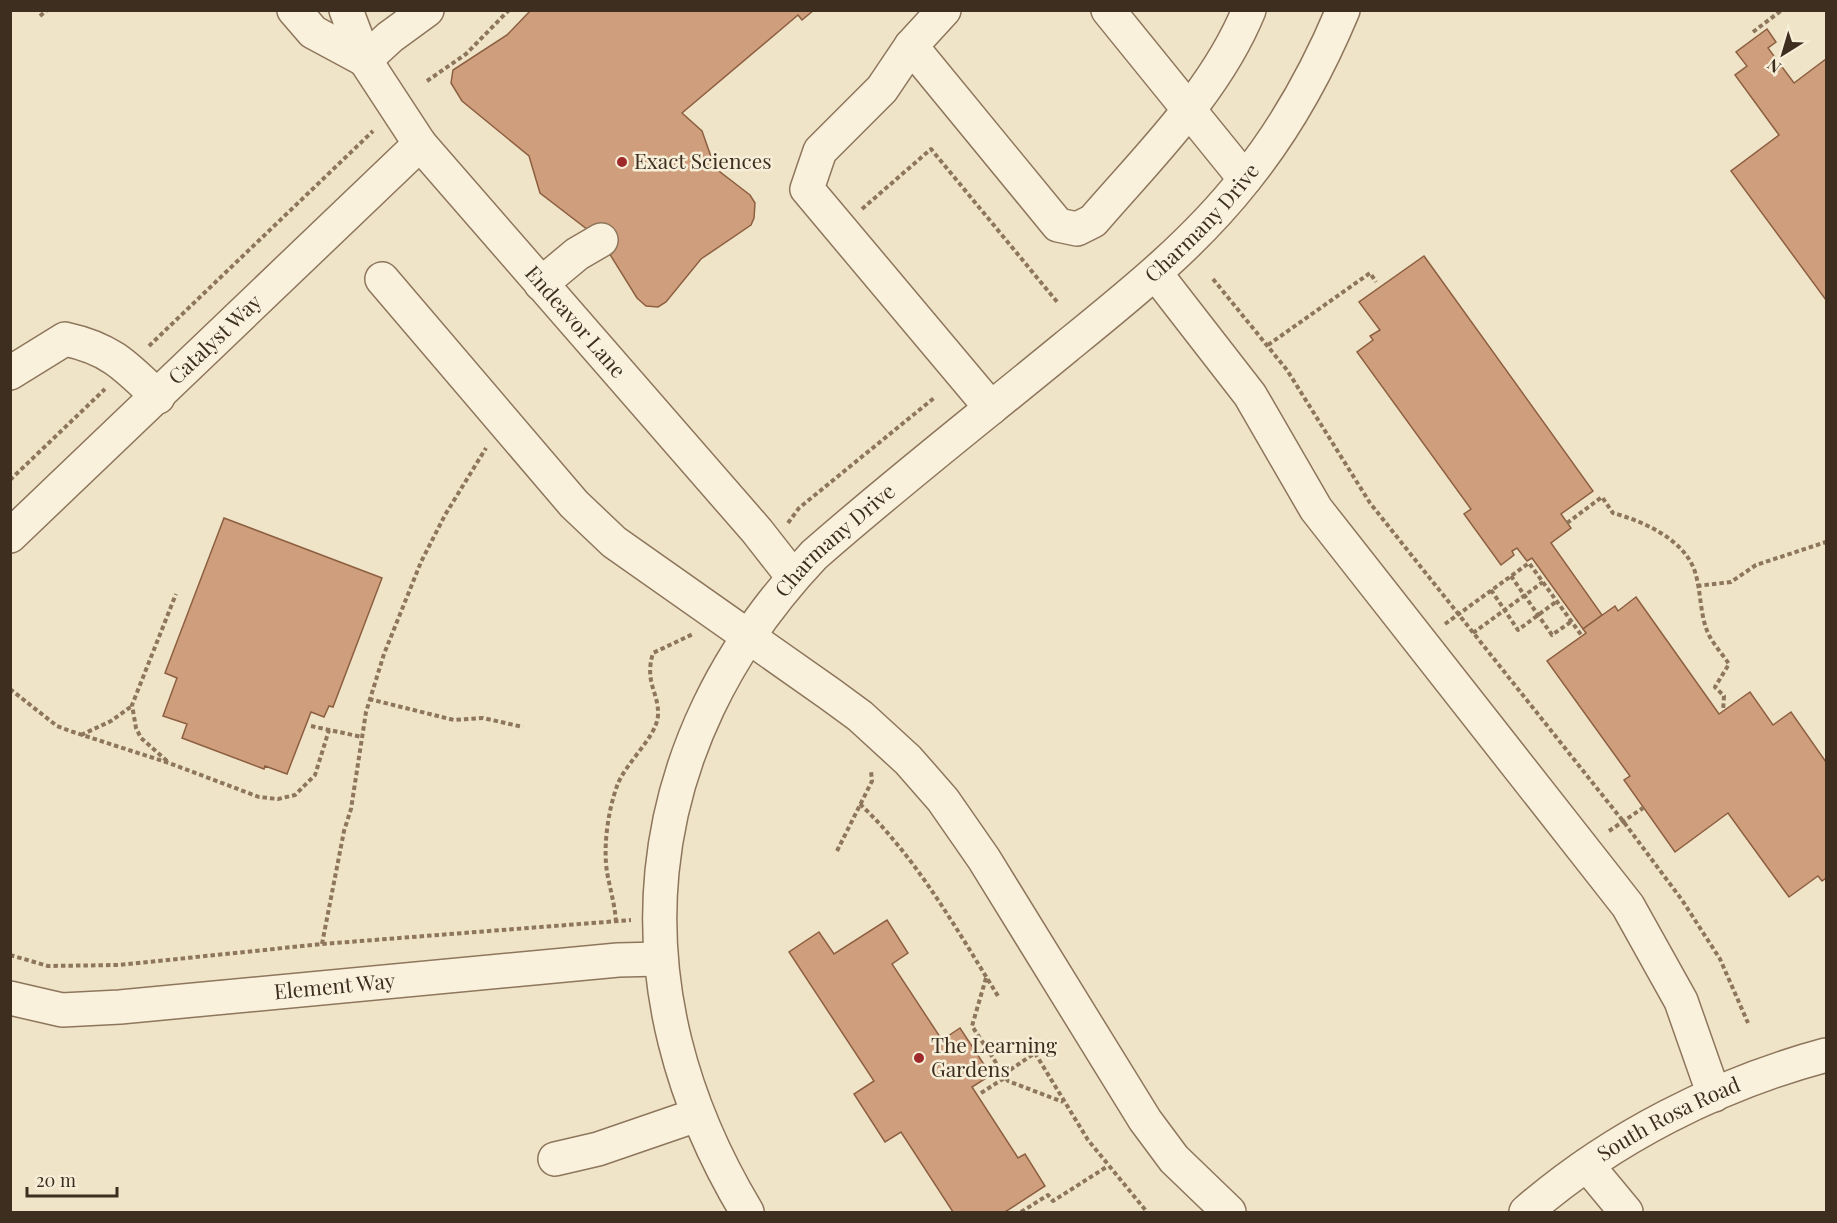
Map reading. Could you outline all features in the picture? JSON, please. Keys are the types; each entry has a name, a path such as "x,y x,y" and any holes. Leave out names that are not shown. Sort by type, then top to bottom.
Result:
{"street":[{"name":"Endeavor Lane","path":"294,10 313,32 365,60"},
{"name":"Endeavor Lane","path":"346,10 365,60 420,144 757,531 793,577"},
{"path":"365,60 428,10"},
{"path":"944,10 911,46 882,88 820,151 807,189 991,408"},
{"path":"1108,10 1245,179"},
{"path":"911,46 1058,225 1077,229 1093,221 1188,111 1228,53 1250,10"},
{"name":"Charmany Drive","path":"747,1212 723,1173 697,1115 680,1065 669,1019 660,959 660,903 672,812 681,772 698,726 720,680 747,635 793,577 846,526 1156,274 1245,179 1308,85 1343,10"},
{"name":"Catalyst Way","path":"10,536 158,397 420,144"},
{"path":"541,284 577,254 601,240"},
{"path":"1156,274 1254,401 1316,509 1628,906 1681,1001 1714,1095"},
{"path":"382,279 574,504 614,542 860,716 908,760 943,800 984,859 1145,1120 1174,1159 1229,1212"},
{"path":"10,373 65,339 95,345 127,367 158,397"},
{"name":"Element Way","path":"10,998 62,1010 120,1007 313,987 660,959"},
{"name":"South Rosa Road","path":"1526,1212 1587,1165 1633,1136 1714,1095 1791,1064 1827,1055"},
{"path":"555,1159 598,1149 697,1115"},
{"path":"1587,1165 1626,1212"}],"path":[{"path":"40,16 47,10"},
{"path":"427,81 466,54 509,10"},
{"path":"1754,32 1782,10"},
{"path":"10,480 397,109"},
{"path":"840,228 931,149 1058,303"},
{"path":"1268,345 1370,273 1377,282"},
{"path":"1213,279 1268,345 1370,503 1623,821 1708,938 1725,969 1748,1023"},
{"path":"786,526 800,508 934,398"},
{"path":"322,944 344,831 351,809 369,699 384,654 421,562 445,515 502,420"},
{"path":"1567,523 1602,497 1612,513 1634,519 1653,529 1684,554 1694,569 1710,637 1729,664 1715,687 1724,696 1723,711"},
{"path":"1697,586 1731,582 1756,565 1827,542"},
{"path":"1420,642 1529,563 1582,636"},
{"path":"1511,576 1552,635 1572,621"},
{"path":"1473,633 1543,582"},
{"path":"1491,590 1518,630 1557,601"},
{"path":"80,735 111,721 132,705 176,594"},
{"path":"616,922 607,870 610,813 623,771 655,727 658,715 649,679 653,653 692,636 711,610"},
{"path":"10,689 57,726 169,763 259,797 278,799 295,795 315,775 329,730"},
{"path":"369,699 454,720 483,718 523,727"},
{"path":"132,705 136,728 141,738 169,763"},
{"path":"311,726 362,737"},
{"path":"837,851 872,782 872,772 867,766"},
{"path":"860,804 879,822 928,887 998,996"},
{"path":"1584,849 1643,808"},
{"path":"10,956 48,966 77,967 322,944 634,920"},
{"path":"986,977 972,1026 1008,1081 1063,1102"},
{"path":"981,1093 1035,1053 1063,1102 1107,1166 1147,1212"},
{"path":"1021,1212 1048,1195 1053,1201 1107,1166"}],"building":[{"name":"Exact Sciences","path":"531,10 814,10 802,20 798,15 682,113 702,131 715,168 750,195 755,203 754,218 751,225 701,259 666,302 658,307 646,306 637,298 601,240 540,193 529,156 462,101 451,83 453,70 507,35"},
{"path":"1767,29 1776,42 1768,48 1794,83 1826,59 1826,300 1731,171 1779,135 1735,75 1747,66 1736,52"},
{"path":"1424,256 1593,491 1561,514 1571,528 1551,543 1602,615 1583,629 1532,558 1527,561 1517,548 1512,551 1514,555 1501,565 1464,514 1471,509 1357,352 1373,340 1370,336 1380,330 1359,302"},
{"path":"224,518 382,578 333,707 329,706 324,717 311,712 287,774 265,766 264,769 182,738 187,724 163,716 177,678 165,673"},
{"path":"1636,597 1719,714 1750,692 1773,725 1791,712 1826,762 1826,878 1822,881 1818,876 1789,897 1728,813 1675,852 1624,780 1630,776 1547,661 1586,633 1583,629 1615,606 1618,611"},
{"name":"The Learning Gardens","path":"887,920 908,953 892,964 942,1040 960,1028 991,1075 972,1087 1018,1158 1025,1154 1045,1186 1005,1212 953,1212 901,1132 885,1142 854,1094 874,1081 789,952 819,932 834,954"}],"place":[{"name":"Exact Sciences","path":"622,162"},
{"name":"The Learning Gardens","path":"919,1058"}]}
